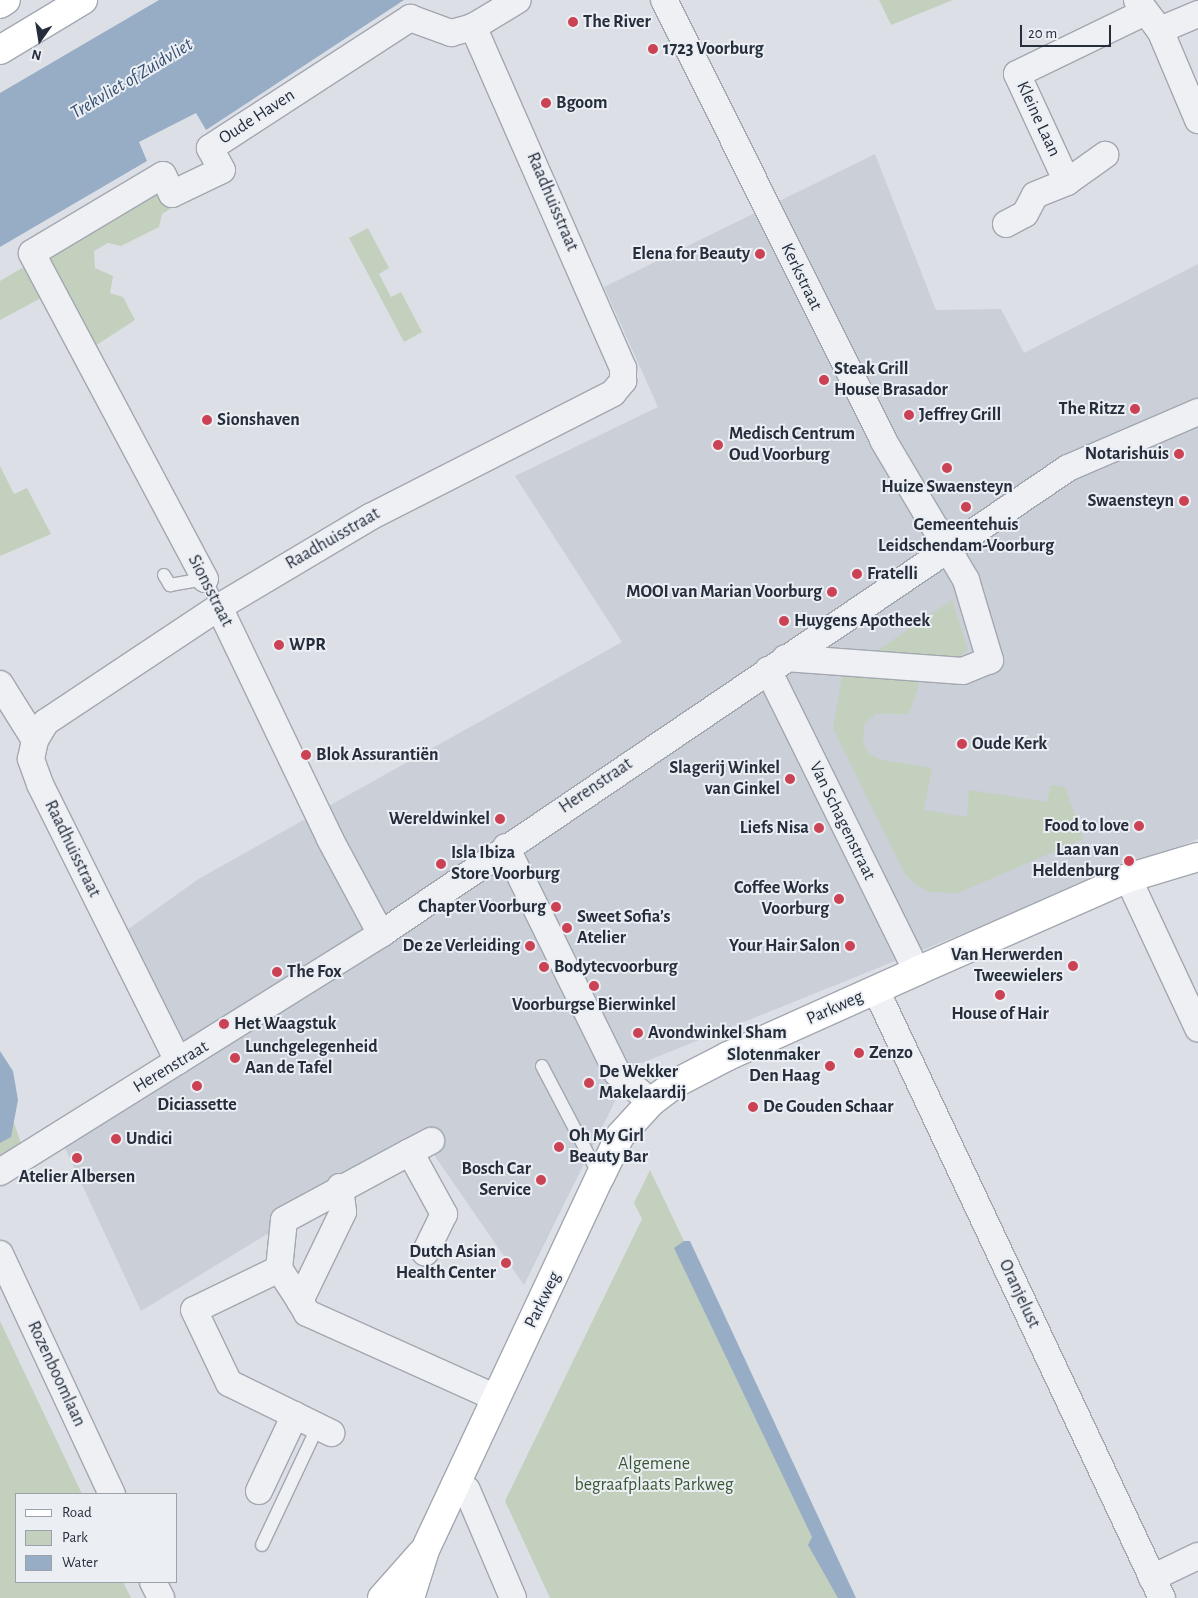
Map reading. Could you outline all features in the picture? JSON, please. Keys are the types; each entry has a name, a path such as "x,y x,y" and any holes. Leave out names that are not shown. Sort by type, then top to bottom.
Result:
{"street":[{"path":"0,4 6,0"},
{"path":"0,50 82,0"},
{"path":"474,27 518,0"},
{"name":"Kerkstraat","path":"664,0 883,440 945,551 966,580 990,660 963,671 776,664"},
{"path":"1198,14 1147,14 1198,120"},
{"name":"Kleine Laan","path":"1066,182 1017,74 1147,14"},
{"name":"Oude Haven","path":"32,253 163,175 172,194 222,170 210,148 410,18 451,33 474,27"},
{"name":"Raadhuisstraat","path":"178,1061 40,784 32,759 35,740 46,722 219,607 370,517 613,393 623,381 623,368 474,27"},
{"name":"Kleine Laan","path":"1006,224 1025,214 1035,195 1066,182 1105,155"},
{"name":"Sionsstraat","path":"32,253 205,579"},
{"name":"Herenstraat","path":"0,1172 381,934 506,847 1068,468 1198,412"},
{"name":"Sionsstraat","path":"219,607 330,839 381,934"},
{"name":"Van Schagenstraat","path":"776,664 916,971"},
{"path":"0,684 35,740"},
{"path":"506,847 617,1073 650,1102"},
{"name":"Parkweg","path":"410,1598 425,1550 600,1177 620,1136 650,1102 676,1083 719,1061 916,971 1128,878 1198,857"},
{"path":"1128,878 1198,1028"},
{"name":"Oranjelust","path":"876,990 1157,1588"},
{"path":"425,1254 444,1214 421,1146 340,1187 284,1220 279,1269 307,1313 380,1342 496,1398"},
{"path":"300,1301 343,1212 340,1187"},
{"name":"Rozenboomlaan","path":"0,1254 112,1493"},
{"path":"259,1490 315,1425 229,1383 194,1310 279,1269"},
{"path":"456,1484 467,1490 513,1598"},
{"name":"Parkweg","path":"382,1598 425,1550"},
{"path":"1157,1588 1198,1556"},
{"path":"154,1583 161,1598"}],"lane":[{"path":"164,575 170,585 205,579"},
{"name":"Sionsstraat","path":"205,579 219,607"},
{"path":"542,1066 600,1177"},
{"path":"262,1545 315,1425"}],"shaded area":[{"path":"875,154 936,310 1001,309 1024,353 1198,264 1198,839 632,1067 524,1285 423,1139 141,1311 55,1127 183,1048 127,930 200,878 622,642 515,476 658,407 604,287"}],"green space":[{"path":"879,0 953,0 891,25"},
{"path":"162,186 173,207 162,214 159,227 121,246 108,243 94,251 95,268 113,276 110,293 123,297 135,320 95,346 45,255"},
{"path":"368,228 389,268 379,274 391,297 401,292 422,332 404,342 349,238"},
{"path":"27,265 43,297 0,320 0,281"},
{"path":"0,466 14,494 27,488 51,534 0,556"},
{"path":"952,600 968,650 957,658 875,652"},
{"path":"843,671 920,681 909,714 875,714 864,725 863,741 869,754 882,760 932,768 924,810 967,817 969,790 1047,802 1051,785 1065,787 1083,839 958,893 929,892 915,884 905,874 833,728"},
{"path":"0,1082 22,1146 0,1159"},
{"name":"Algemene begraafplaats Parkweg","path":"650,1170 684,1241 680,1248 849,1598 550,1598 505,1501 642,1219 634,1203"},
{"path":"0,1321 82,1493 15,1493 15,1583 124,1583 131,1598 0,1598"}],"water":[{"name":"Trekvliet of Zuidvliet","path":"159,0 404,0 206,130 196,113 139,142 147,161 0,247 0,93"},
{"path":"0,1051 13,1071 18,1100 11,1137 0,1143"},
{"path":"684,1241 690,1241 856,1598 838,1598 808,1545 812,1537 674,1248"}],"place":[{"name":"The River","path":"573,22"},
{"name":"1723 Voorburg","path":"653,49"},
{"name":"Bgoom","path":"546,103"},
{"name":"Elena for Beauty","path":"760,254"},
{"name":"Steak Grill House Brasador","path":"824,380"},
{"name":"The Ritzz","path":"1135,409"},
{"name":"Jeffrey Grill","path":"909,415"},
{"name":"Sionshaven","path":"207,420"},
{"name":"Medisch Centrum Oud Voorburg","path":"718,445"},
{"name":"Notarishuis","path":"1179,454"},
{"name":"Huize Swaensteyn","path":"947,468"},
{"name":"Swaensteyn","path":"1184,501"},
{"name":"Gemeentehuis Leidschendam-Voorburg","path":"966,507"},
{"name":"Fratelli","path":"857,574"},
{"name":"MOOI van Marian Voorburg","path":"832,592"},
{"name":"Huygens Apotheek","path":"784,621"},
{"name":"WPR","path":"279,645"},
{"name":"Oude Kerk","path":"962,744"},
{"name":"Blok Assurantiën","path":"306,755"},
{"name":"Slagerij Winkel van Ginkel","path":"790,779"},
{"name":"Wereldwinkel","path":"500,819"},
{"name":"Food to love","path":"1139,826"},
{"name":"Liefs Nisa","path":"819,828"},
{"name":"Laan van Heldenburg","path":"1129,861"},
{"name":"Isla Ibiza Store Voorburg","path":"441,864"},
{"name":"Coffee Works Voorburg","path":"839,899"},
{"name":"Chapter Voorburg","path":"556,907"},
{"name":"Sweet Sofia’s Atelier","path":"567,928"},
{"name":"De 2e Verleiding","path":"530,946"},
{"name":"Your Hair Salon","path":"850,946"},
{"name":"Van Herwerden Tweewielers","path":"1073,966"},
{"name":"Bodytecvoorburg","path":"544,967"},
{"name":"The Fox","path":"277,972"},
{"name":"Voorburgse Bierwinkel","path":"594,986"},
{"name":"House of Hair","path":"1000,995"},
{"name":"Het Waagstuk","path":"224,1024"},
{"name":"Avondwinkel Sham","path":"638,1033"},
{"name":"Zenzo","path":"859,1053"},
{"name":"Lunchgelegenheid Aan de Tafel","path":"235,1058"},
{"name":"Slotenmaker Den Haag","path":"830,1066"},
{"name":"De Wekker Makelaardij","path":"589,1083"},
{"name":"Diciassette","path":"197,1086"},
{"name":"De Gouden Schaar","path":"753,1107"},
{"name":"Undici","path":"116,1139"},
{"name":"Oh My Girl Beauty Bar","path":"559,1147"},
{"name":"Atelier Albersen","path":"77,1158"},
{"name":"Bosch Car Service","path":"541,1180"},
{"name":"Dutch Asian Health Center","path":"506,1263"}]}
